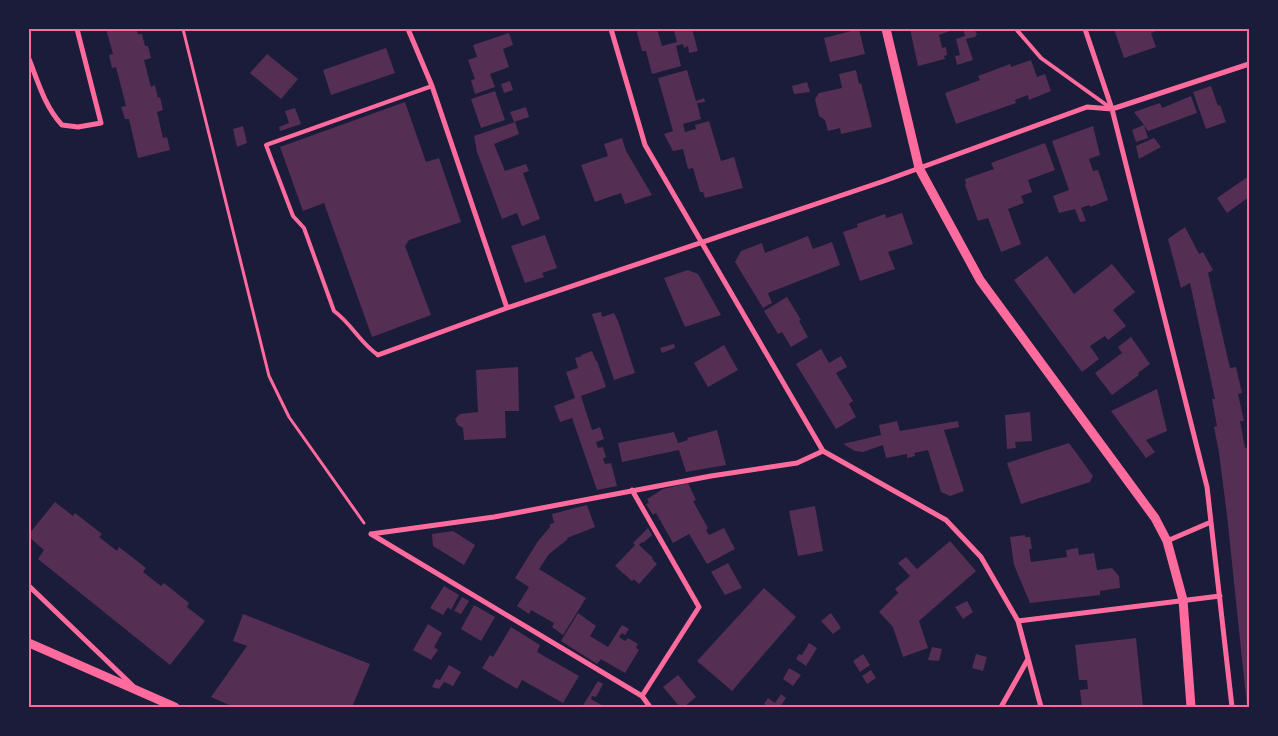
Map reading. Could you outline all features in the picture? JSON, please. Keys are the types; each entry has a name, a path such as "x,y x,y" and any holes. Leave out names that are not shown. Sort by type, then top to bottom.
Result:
{"street":[{"path":"29,59 53,116 62,125 78,127 101,123 77,29"},
{"path":"408,29 432,86 507,308"},
{"path":"611,29 645,145 823,451 946,520 980,557 1018,621 1041,707"},
{"path":"886,29 919,168 980,280 1155,518 1167,541 1182,600 1191,707"},
{"path":"1085,29 1112,108 1208,487 1232,707"},
{"path":"378,355 507,308 919,168 1087,107 1112,108 1249,64"},
{"path":"371,534 494,517 632,490 797,463 823,451"},
{"path":"632,490 699,607 642,696"},
{"path":"1167,541 1212,522"},
{"path":"371,534 642,696 650,707"},
{"path":"29,586 141,693"},
{"path":"1018,621 1220,596"},
{"path":"29,643 175,707"},
{"path":"1001,707 1028,659"}],"lane":[{"path":"1016,29 1041,58 1112,108"},
{"path":"378,355 366,347 346,320 334,311 304,228 293,216 266,146 432,86"}],"path":[{"path":"183,29 269,376 289,417 371,534"}],"building":[{"path":"106,29 136,29 138,34 142,34 151,58 144,60 151,87 155,85 158,98 160,97 163,110 157,112 163,138 167,137 170,150 138,158 129,119 125,119 121,107 126,106 116,67 112,68 109,55 113,54"},
{"path":"636,29 657,29 662,46 677,42 674,31 692,29 698,51 689,53 688,46 684,48 683,44 676,46 681,66 652,74 646,51 642,51"},
{"path":"859,29 865,54 830,62 824,38"},
{"path":"910,29 952,29 939,35 942,48 946,47 947,55 944,56 945,59 918,66"},
{"path":"963,29 974,29 977,34 975,37 966,39 973,60 957,65 955,56 960,55 956,39 965,36"},
{"path":"1114,29 1156,29 1157,31 1151,33 1156,47 1124,58"},
{"path":"509,33 513,45 503,49 509,67 490,74 495,87 475,94 471,80 475,79 468,60 477,57 473,45"},
{"path":"386,48 395,73 331,95 323,70"},
{"path":"267,54 298,79 281,99 250,73"},
{"path":"1031,60 1037,77 1045,74 1051,91 1029,100 1028,95 1015,100 1016,103 956,124 945,93 980,80 978,76 1010,64 1011,67"},
{"path":"687,70 696,101 704,98 705,102 697,103 701,119 683,124 685,132 696,129 695,125 709,121 721,161 734,157 743,188 705,198 703,192 700,192 693,168 688,169 683,149 673,151 664,134 673,131 658,78"},
{"path":"856,70 872,127 841,134 840,128 828,131 825,120 819,116 815,99 819,93 842,88 839,74"},
{"path":"510,81 513,90 504,93 501,84"},
{"path":"807,82 810,92 794,94 792,86"},
{"path":"1211,86 1226,122 1206,129 1193,92"},
{"path":"495,91 505,120 481,128 471,99"},
{"path":"1191,96 1197,113 1148,131 1134,112 1160,103 1162,108"},
{"path":"405,102 426,162 439,158 461,222 409,240 405,246 431,315 372,337 324,203 303,211 280,147"},
{"path":"526,107 529,117 514,122 510,112"},
{"path":"295,108 301,124 280,131 279,127 289,123 285,111"},
{"path":"515,122 519,134 494,144 505,171 526,164 529,171 523,173 540,219 522,226 517,213 502,219 477,152 474,136"},
{"path":"1144,125 1148,138 1136,142 1132,130"},
{"path":"243,126 247,143 237,147 233,129"},
{"path":"1093,126 1100,155 1089,159 1093,171 1098,170 1108,200 1090,207 1089,205 1081,208 1086,221 1080,222 1075,209 1059,213 1053,196 1069,190 1052,141"},
{"path":"622,138 626,151 652,195 625,204 621,193 595,202 581,165 608,156 604,144"},
{"path":"1154,138 1161,147 1139,159 1136,146"},
{"path":"1045,143 1055,170 1028,180 1032,192 1021,196 1024,203 1008,209 1021,244 1001,252 988,218 978,221 965,185 965,179 994,169 991,163"},
{"path":"1249,176 1249,197 1227,213 1217,198"},
{"path":"902,213 913,244 888,252 895,269 860,281 843,232 858,227 857,224 885,214 886,218"},
{"path":"1185,227 1199,254 1203,252 1213,270 1208,273 1230,368 1236,367 1242,393 1238,394 1244,421 1240,421 1245,448 1249,447 1249,707 1247,707 1227,515 1214,427 1217,426 1212,399 1215,399 1190,283 1181,288 1168,239"},
{"path":"545,235 557,268 542,273 544,277 525,283 511,246"},
{"path":"808,236 813,249 832,242 840,265 768,293 772,303 763,308 735,262 741,251 762,243 765,253"},
{"path":"1047,256 1074,294 1112,264 1135,292 1113,310 1126,326 1108,340 1105,336 1090,346 1099,359 1082,372 1014,280"},
{"path":"688,270 698,274 721,315 685,327 664,278"},
{"path":"787,297 801,320 799,321 808,337 791,347 782,332 778,334 764,311"},
{"path":"601,312 602,317 614,313 635,373 614,380 592,314"},
{"path":"1131,337 1150,364 1138,373 1139,375 1112,395 1095,373 1122,353 1118,347"},
{"path":"674,344 675,348 662,353 660,348"},
{"path":"724,345 738,370 708,387 694,363"},
{"path":"821,349 829,363 841,356 847,367 836,373 853,401 849,404 856,417 836,429 796,364"},
{"path":"592,351 606,387 581,396 592,430 600,427 604,439 596,442 598,448 603,447 606,457 603,459 605,464 611,463 617,486 597,490 572,418 560,422 554,406 575,398 566,372 578,368 575,358"},
{"path":"518,367 519,411 505,411 506,438 464,440 463,428 458,425 455,419 460,414 478,412 476,370"},
{"path":"1157,389 1167,431 1146,440 1155,452 1146,458 1111,411"},
{"path":"1030,412 1032,441 1015,442 1016,448 1007,449 1005,415"},
{"path":"897,421 900,431 958,421 959,427 944,430 964,491 950,496 941,492 928,450 914,453 915,456 907,458 907,454 886,458 883,445 863,452 855,451 843,444 881,435 879,425"},
{"path":"717,430 726,465 686,472 679,450 622,462 618,443 674,432 678,443 688,440 687,438"},
{"path":"1069,443 1093,476 1090,482 1021,504 1007,463"},
{"path":"688,483 696,500 693,501 708,528 706,530 709,535 724,528 735,549 707,564 689,534 673,543 656,513 653,515 646,504 649,503 647,499 663,489"},
{"path":"55,502 73,516 75,513 102,534 99,537 117,551 119,547 146,568 143,572 161,586 164,583 189,603 187,607 205,621 170,665 38,559 44,550 29,537 29,534"},
{"path":"587,505 595,527 567,538 549,554 539,569 586,598 563,635 552,627 554,623 531,610 529,614 517,606 529,587 515,578 538,541 550,527 550,524 554,523 552,514"},
{"path":"815,506 823,551 798,556 789,511"},
{"path":"648,528 652,535 639,545 657,564 639,584 634,579 632,581 615,566"},
{"path":"453,531 475,545 464,565 433,546 432,534"},
{"path":"1025,535 1025,537 1030,537 1032,549 1029,549 1031,562 1067,557 1066,550 1078,548 1079,555 1094,553 1097,570 1112,568 1119,576 1120,588 1100,591 1100,595 1030,603 1014,565 1010,537"},
{"path":"950,541 976,571 919,621 928,648 903,657 893,627 879,612 898,593 895,589 910,576 898,563 906,557 917,569"},
{"path":"728,563 742,588 725,595 711,572"},
{"path":"444,586 459,595 451,610 448,607 443,615 430,608"},
{"path":"764,588 796,617 732,691 697,661"},
{"path":"462,597 469,601 461,614 454,611"},
{"path":"967,601 973,612 963,619 955,607"},
{"path":"474,605 495,617 481,641 461,629"},
{"path":"578,613 596,626 590,636 608,647 622,625 629,629 625,635 622,633 619,637 625,641 628,638 638,644 636,648 639,650 625,673 601,659 597,664 561,641"},
{"path":"831,613 841,628 833,634 821,621"},
{"path":"243,614 370,664 352,707 234,707 211,697 247,646 233,641"},
{"path":"428,624 442,633 434,647 438,650 431,660 413,650"},
{"path":"511,627 540,645 537,652 579,676 563,703 522,680 517,689 482,668 490,655 493,657"},
{"path":"1136,638 1143,707 1082,707 1080,690 1088,689 1087,680 1079,680 1075,645"},
{"path":"809,643 817,648 806,666 796,659 799,654 802,655"},
{"path":"932,647 942,649 939,661 928,660"},
{"path":"863,654 870,665 860,672 853,661"},
{"path":"976,654 987,657 983,671 972,668"},
{"path":"449,665 461,672 453,686 444,682 439,689 432,687 436,679 440,680"},
{"path":"789,668 801,675 793,686 783,679"},
{"path":"871,670 876,678 867,684 862,676"},
{"path":"678,675 696,697 684,707 680,707 663,687"},
{"path":"598,681 603,684 596,697 592,696 591,699 605,707 582,707"},
{"path":"781,694 786,698 780,707 769,707 764,704 768,698 775,703"}]}
